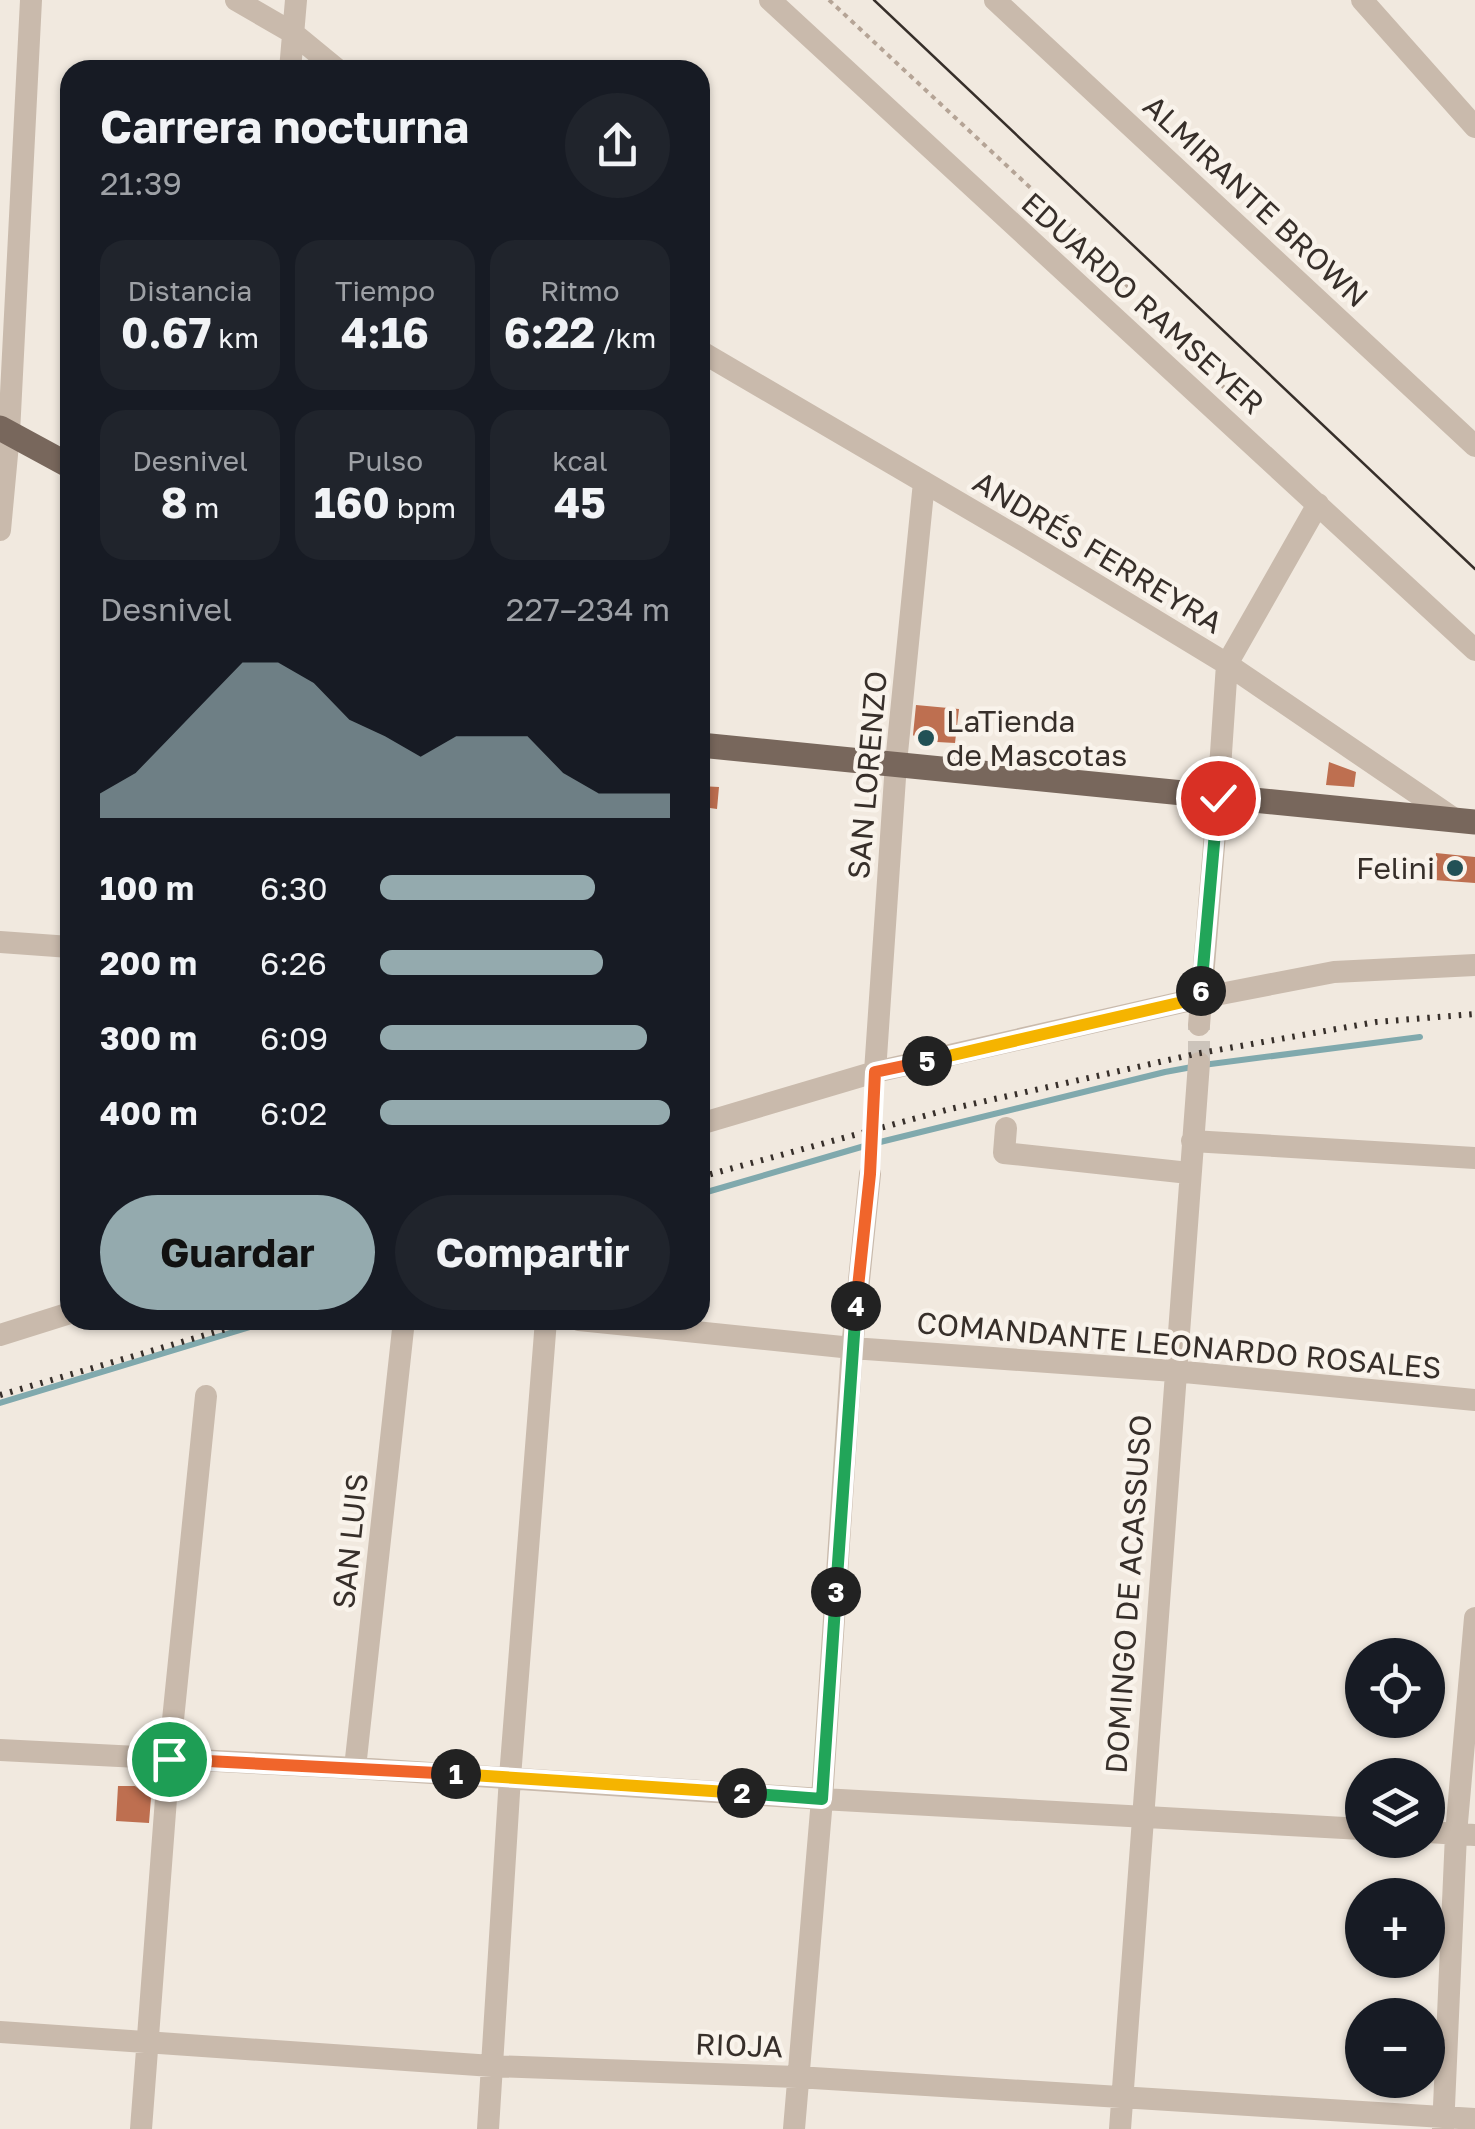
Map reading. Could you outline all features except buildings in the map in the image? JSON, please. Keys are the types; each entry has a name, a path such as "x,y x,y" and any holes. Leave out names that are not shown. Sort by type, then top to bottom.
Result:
{"main road":[{"path":"4,430 60,461"},
{"path":"710,746 1465,821"}],"street":[{"path":"0,530 31,0"},
{"path":"236,0 294,33 326,60"},
{"path":"291,60 296,0"},
{"name":"EDUARDO RAMSEYER","path":"770,0 1475,650"},
{"name":"ALMIRANTE BROWN","path":"995,0 1475,446"},
{"path":"1362,0 1475,127"},
{"name":"ANDRÉS FERREYRA","path":"710,356 1227,664 1465,821"},
{"name":"SAN LORENZO","path":"875,1072 896,762 924,482"},
{"path":"1165,1006 1187,1011 1199,1024 1212,996 1227,664 1318,504"},
{"path":"0,942 60,945"},
{"path":"710,1121 875,1072 1212,996 1334,972 1475,964"},
{"name":"DOMINGO DE ACASSUSO","path":"1120,2129 1199,1064"},
{"path":"1006,1128 1004,1153 1189,1173"},
{"path":"1192,1141 1475,1158"},
{"path":"794,2129 822,1799 852,1348 870,1174"},
{"path":"0,1335 60,1316"},
{"name":"SAN LUIS","path":"356,1768 403,1330"},
{"path":"488,2129 510,1777 545,1330"},
{"name":"COMANDANTE LEONARDO ROSALES","path":"676,1330 1475,1400"},
{"path":"141,2129 169,1759 206,1396"},
{"path":"1443,2123 1466,1834 1475,1618"},
{"path":"0,1750 1345,1828"},
{"name":"RIOJA","path":"0,2032 492,2066 798,2077 1122,2096 1443,2123 1475,2119"}],"path":[{"path":"829,0 1065,220 1218,380 1238,403 1232,425"},
{"path":"870,1174 875,1072"}],"waterway":[{"path":"710,1191 868,1145 1165,1072 1420,1037"},
{"path":"0,1403 240,1330"}],"tunnel":[{"path":"1199,1025 1199,1063"}],"tram line":[{"path":"874,0 1475,569"}],"railway":[{"path":"710,1174 950,1109 1195,1054 1376,1022 1475,1014"},
{"path":"0,1395 223,1330"}],"place":[{"name":"LaTienda de Mascotas","path":"926,738"},
{"name":"Felini","path":"1455,868"}],"route":[{"path":"169,1759 822,1799 875,1072 1200,998 1218,798"}]}
